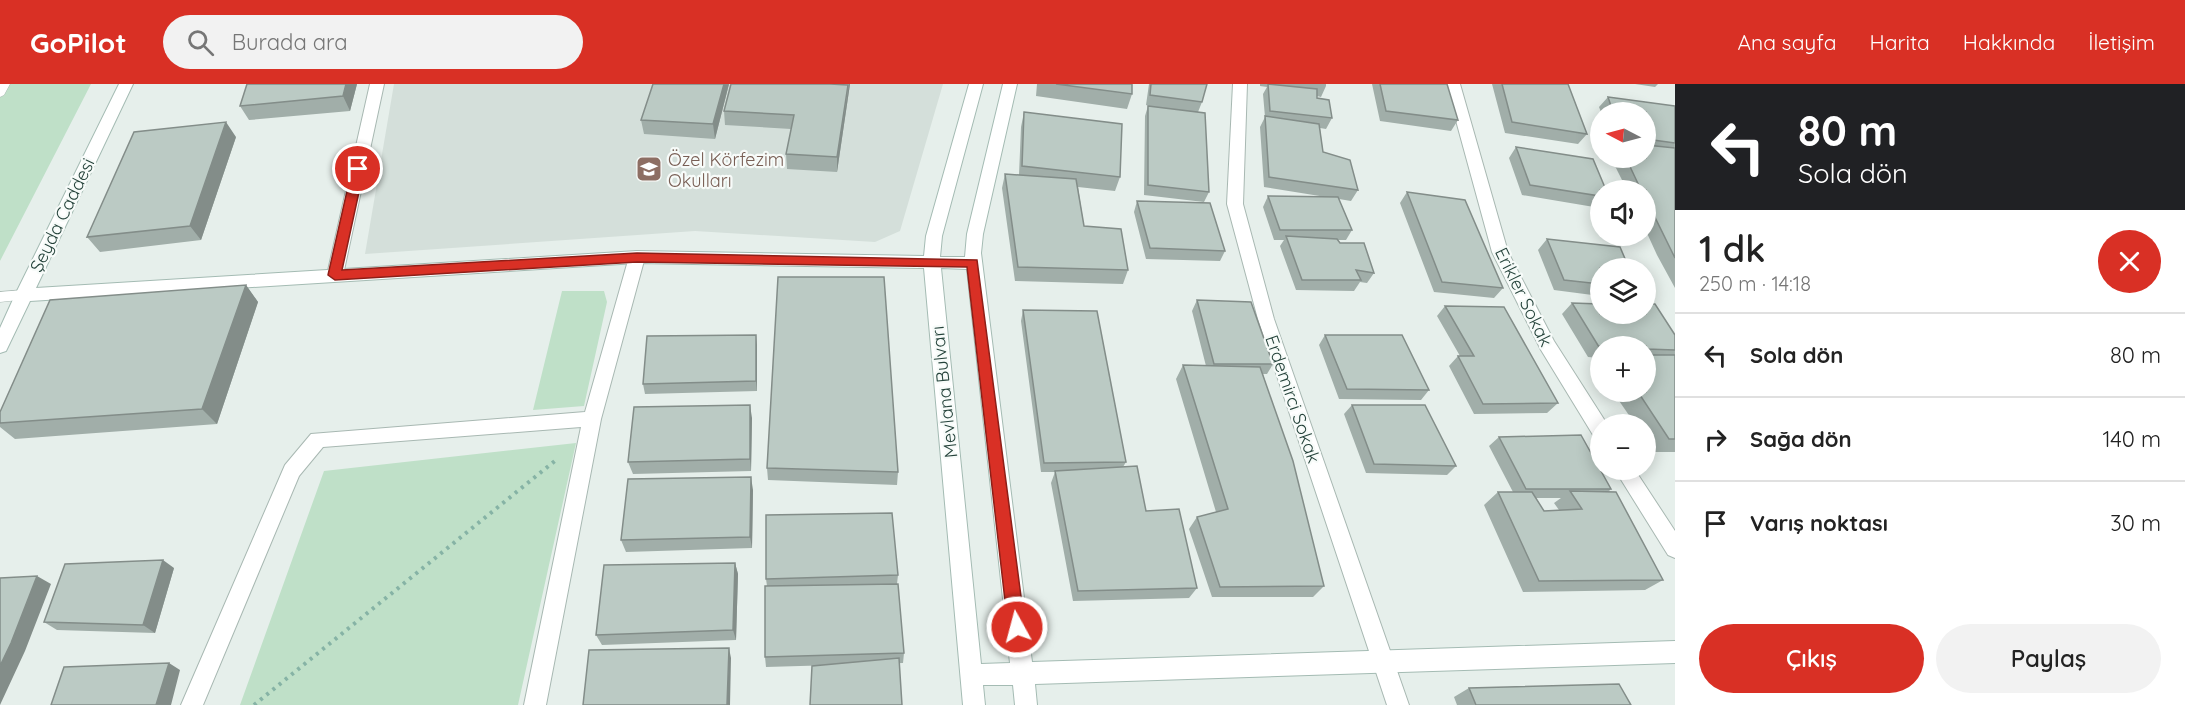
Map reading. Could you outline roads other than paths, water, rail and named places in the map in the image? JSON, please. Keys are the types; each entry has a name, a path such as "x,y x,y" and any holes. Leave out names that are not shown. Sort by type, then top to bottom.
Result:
{"street":[{"name":"Şeyda Caddesi","path":"0,346 126,84"},
{"path":"335,275 377,84"},
{"name":"Mevlana Bulvarı","path":"974,705 932,262 934,236 976,84"},
{"path":"1010,84 975,234 973,263 1026,705"},
{"name":"Erdemirci Sokak","path":"1240,84 1235,204 1266,319 1398,705"},
{"name":"Erikler Sokak","path":"1454,84 1500,252 1547,345 1590,414"},
{"path":"23,295 637,257 973,263"},
{"path":"535,705 591,419 637,257"},
{"path":"192,705 292,471 318,440 591,419"},
{"path":"1631,480 1675,549"},
{"path":"971,675 1675,652"}],"lane":[{"path":"0,93 3,84"},
{"path":"0,297 23,295"}],"place":[{"name":"Özel Körfezim Okulları","path":"649,169"}]}
